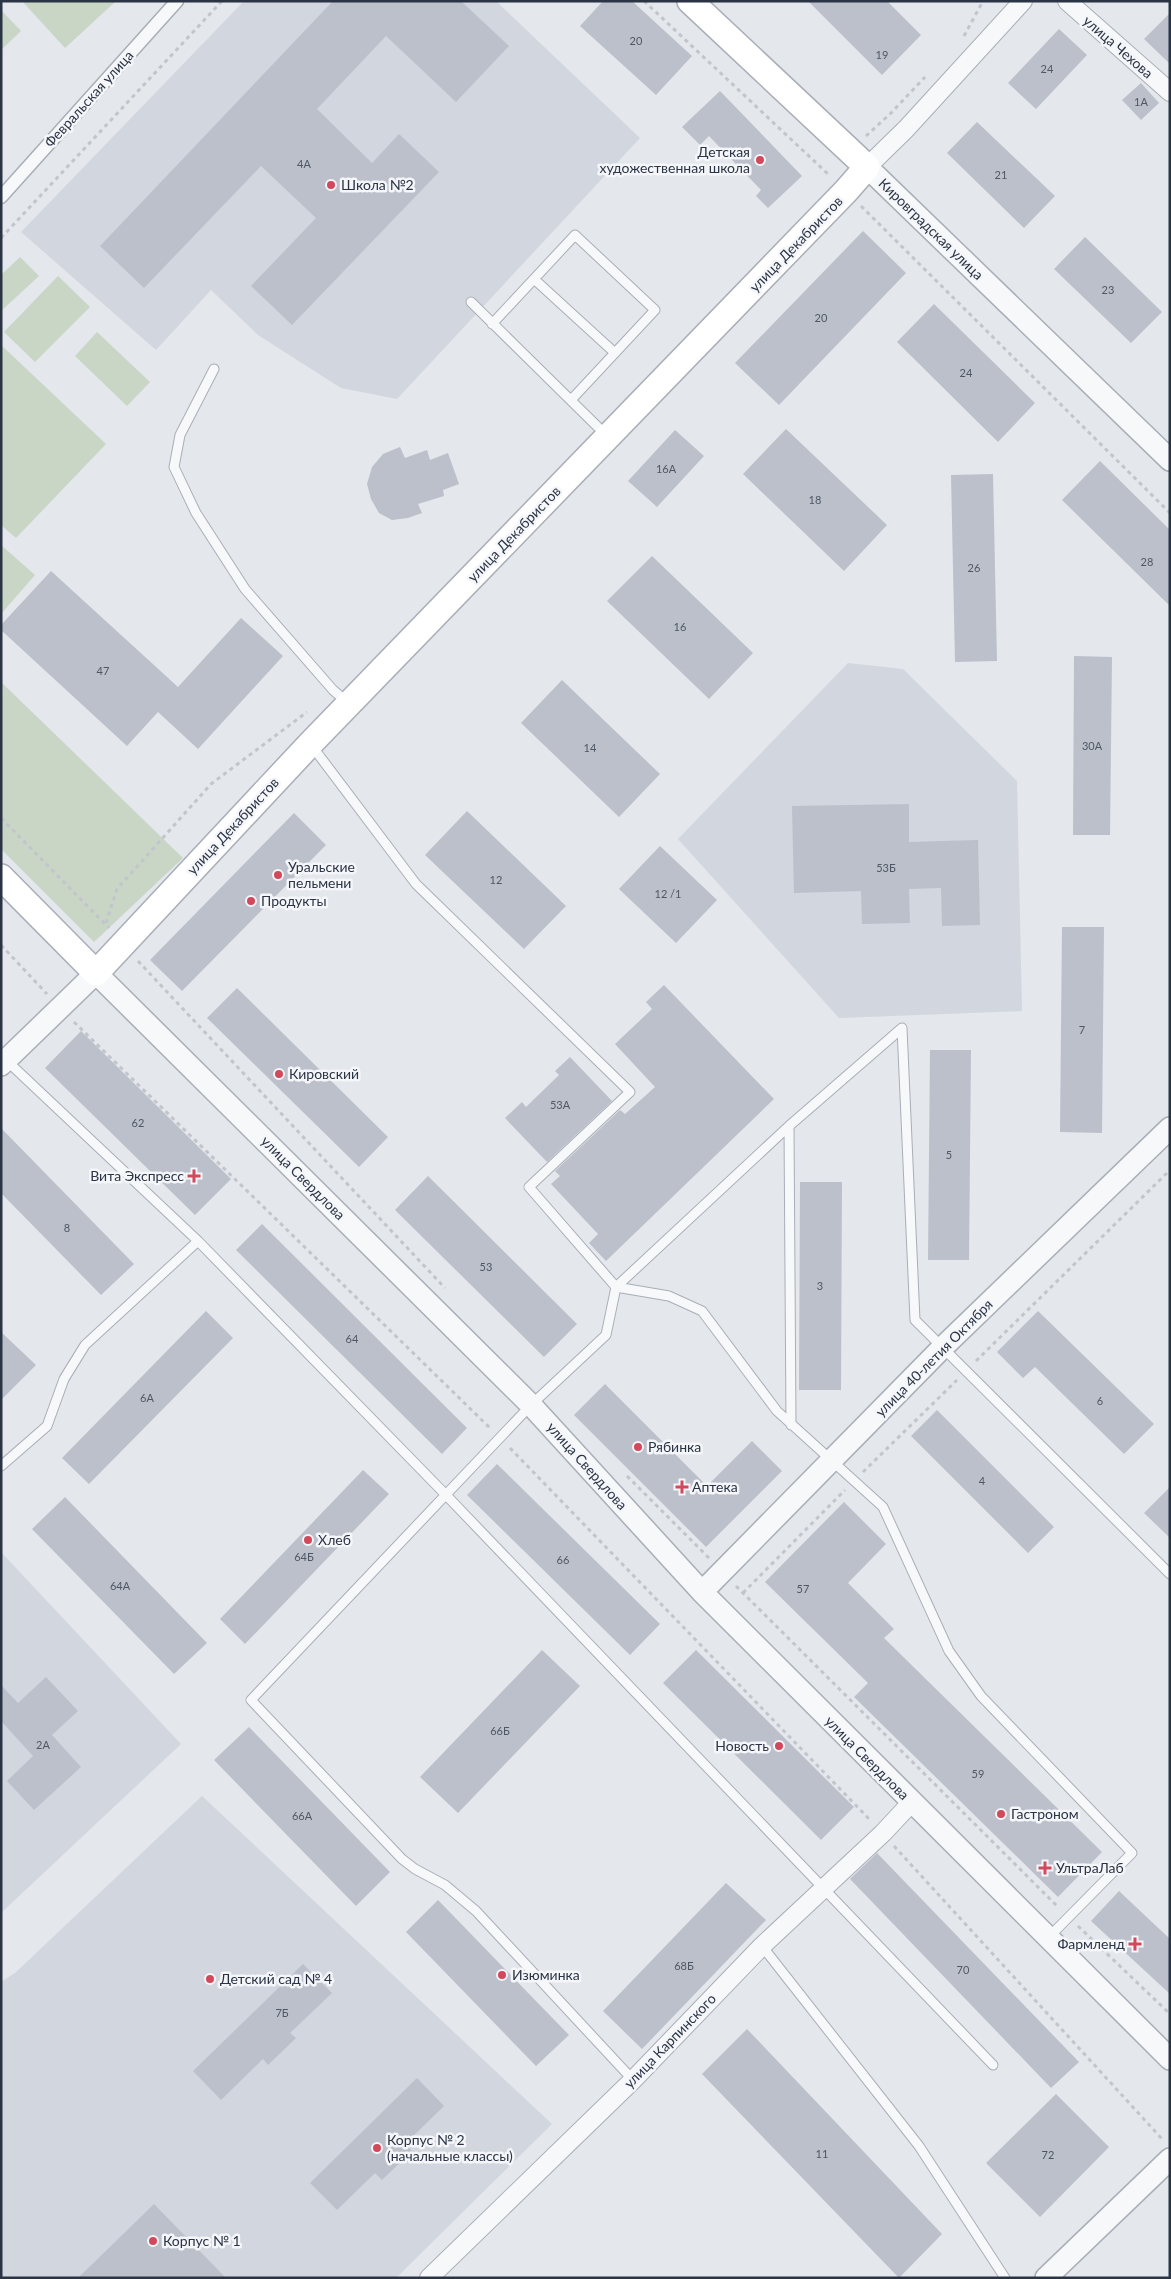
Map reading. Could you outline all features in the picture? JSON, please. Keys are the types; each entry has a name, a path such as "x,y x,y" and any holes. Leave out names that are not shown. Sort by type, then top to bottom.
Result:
{"main road":[{"name":"Кировградская улица","path":"690,1 858,159"},
{"name":"улица Декабристов","path":"96,973 310,744 341,697 608,437 846,192 858,159"},
{"name":"улица Свердлова","path":"1,877 96,973"}],"street":[{"name":"Февральская улица","path":"1,197 177,1"},
{"name":"улица Декабристов","path":"858,159 906,129 1023,1"},
{"name":"улица Чехова","path":"1067,1 1170,92"},
{"name":"Кировградская улица","path":"858,159 1170,460"},
{"name":"улица Декабристов","path":"4,1062 96,973"},
{"name":"улица Свердлова","path":"96,973 531,1405 702,1592 911,1803 1170,2058"},
{"name":"улица 40-летия Октября","path":"702,1592 942,1348 1170,1128"},
{"name":"улица Карпинского","path":"428,2278 633,2080 762,1946 883,1833 911,1803"},
{"path":"1046,2278 1170,2159"}],"lane":[{"path":"492,324 575,235 655,310 571,400"},
{"path":"534,279 615,353"},
{"path":"471,302 608,437"},
{"path":"214,369 180,436 174,468 196,513 245,589 341,697"},
{"path":"310,744 416,884 630,1092 530,1188 616,1287 669,1296 702,1311 776,1411 883,1507 949,1651 981,1696 1132,1853 1048,1938"},
{"path":"633,2080 476,1911 445,1885 402,1860 251,1700 531,1405 606,1335 616,1287 788,1126 902,1028 915,1320 1170,1574"},
{"path":"4,1062 198,1241 446,1495 993,2065"},
{"path":"788,1126 791,1425"},
{"path":"1,1466 46,1426 64,1379 85,1345 198,1241"},
{"path":"762,1946 919,2146 1005,2278"}],"path":[{"path":"1,238 222,1"},
{"path":"644,1 828,174 1170,512"},
{"path":"963,37 983,1"},
{"path":"821,181 828,174 858,159 891,113 930,72"},
{"path":"106,923 117,889 212,784 325,698 341,697"},
{"path":"1,818 106,923 122,945 449,1292"},
{"path":"1,945 60,1008 500,1438 883,1833 1170,2147"},
{"path":"626,1475 1068,1917 1170,2014"}],"shaded area":[{"name":"Школа №2","path":"244,1 496,1 640,138 397,399 341,388 258,335 211,290 156,350 21,232"},
{"path":"848,663 903,669 1017,781 1022,1011 839,1018 678,839"},
{"path":"1,1552 181,1744 1,1913"},
{"path":"202,1796 552,2124 396,2278 1,2278 1,1982 15,1973"}],"green space":[{"path":"22,1 116,1 65,48"},
{"path":"1,10 21,31 1,50"},
{"path":"20,257 39,276 1,311 1,275"},
{"path":"58,276 90,307 35,362 4,332"},
{"path":"97,332 150,382 127,406 75,356"},
{"path":"1,345 106,444 16,538 1,525"},
{"path":"1,545 35,575 1,614"},
{"path":"1,682 183,858 94,942 1,849"}],"building":[{"path":"333,1 461,1 509,46 456,102 386,36 317,109 372,163 399,134 439,172 292,325 251,286 316,218 261,166 144,288 100,246"},
{"path":"603,1 632,1 692,56 656,95 580,26"},
{"path":"808,1 887,1 921,35 882,75"},
{"path":"1170,13 1170,64 1144,39"},
{"path":"1059,29 1087,55 1036,109 1008,83"},
{"path":"1141,83 1159,103 1141,120 1122,100"},
{"name":"Детская художественная школа","path":"720,91 802,176 768,208 756,196 761,190 709,136 700,145 682,127"},
{"path":"977,122 1055,196 1024,228 947,153"},
{"path":"863,231 906,273 779,405 735,363"},
{"path":"1085,237 1162,312 1131,343 1054,269"},
{"path":"934,304 1035,403 998,442 897,342"},
{"path":"786,429 887,525 844,571 743,474"},
{"path":"675,430 704,456 657,507 628,481"},
{"path":"400,447 405,458 427,450 430,460 448,453 459,484 443,490 444,496 418,504 422,513 408,518 392,520 379,513 371,499 367,484 372,467 383,454"},
{"path":"1100,461 1170,530 1170,606 1062,500"},
{"path":"993,474 997,661 955,662 951,475"},
{"path":"652,556 753,653 709,699 607,601"},
{"path":"51,571 178,687 241,618 283,656 198,749 158,712 127,746 1,630 1,625"},
{"path":"1074,656 1112,657 1110,835 1073,835"},
{"path":"562,680 660,774 619,817 521,723"},
{"path":"909,804 909,842 978,840 980,925 942,926 941,888 909,889 910,923 862,924 861,891 794,893 792,806"},
{"path":"467,811 566,906 524,949 425,855"},
{"path":"294,813 326,845 182,991 150,960"},
{"path":"660,846 717,900 676,943 619,889"},
{"path":"1062,927 1104,927 1102,1133 1060,1132"},
{"path":"664,985 774,1099 606,1261 589,1243 598,1234 551,1184 560,1176 555,1171 620,1110 625,1114 655,1087 615,1044 652,1009 646,1002"},
{"path":"237,988 388,1137 359,1167 207,1018"},
{"path":"81,1031 231,1179 195,1215 45,1068"},
{"path":"930,1050 971,1050 969,1260 928,1260"},
{"path":"570,1057 612,1101 547,1162 505,1118 522,1102 526,1107 559,1075 555,1071"},
{"path":"1,1128 134,1264 101,1295 1,1193"},
{"path":"428,1176 577,1324 544,1357 395,1210"},
{"path":"800,1182 842,1182 841,1390 799,1390"},
{"path":"262,1224 467,1428 442,1454 236,1250"},
{"path":"206,1311 233,1338 89,1484 62,1458"},
{"path":"1038,1311 1154,1424 1124,1454 1035,1367 1023,1378 997,1352"},
{"path":"1,1332 36,1365 1,1400"},
{"path":"605,1384 707,1486 752,1441 782,1471 706,1547 574,1415"},
{"path":"937,1410 1054,1527 1028,1553 911,1436"},
{"path":"497,1464 660,1624 630,1655 467,1495"},
{"path":"363,1470 389,1494 245,1644 220,1619"},
{"path":"1170,1487 1170,1538 1144,1513"},
{"path":"65,1497 207,1643 174,1674 32,1529"},
{"path":"844,1502 886,1544 848,1583 894,1629 884,1638 1102,1852 1058,1897 854,1697 868,1683 765,1582"},
{"path":"542,1650 580,1686 458,1813 420,1777"},
{"path":"696,1650 854,1807 821,1840 663,1683"},
{"path":"46,1677 78,1711 52,1735 81,1767 34,1810 7,1781 33,1756 1,1721 1,1685 18,1703"},
{"path":"249,1727 390,1872 356,1906 214,1760"},
{"path":"877,1853 1079,2062 1051,2088 850,1879"},
{"path":"726,1883 766,1920 642,2049 603,2011"},
{"path":"1119,1891 1170,1939 1170,1994 1091,1921"},
{"path":"438,1900 569,2035 536,2066 406,1932"},
{"path":"303,1964 332,1993 290,2033 296,2038 268,2065 263,2059 221,2100 193,2071"},
{"path":"747,2029 942,2234 899,2278 702,2074"},
{"name":"Корпус № 2 (начальные классы)","path":"417,2078 444,2106 405,2144 412,2151 382,2180 375,2173 337,2210 310,2183"},
{"path":"1056,2094 1109,2147 1040,2217 986,2163"},
{"name":"Корпус № 1","path":"154,2204 226,2278 78,2278"}],"place":[{"name":"Детская художественная школа","path":"760,160"},
{"name":"Школа №2","path":"331,185"},
{"name":"Уральские пельмени","path":"278,875"},
{"name":"Продукты","path":"251,901"},
{"name":"Кировский","path":"279,1074"},
{"name":"Вита Экспресс","path":"194,1176"},
{"name":"Рябинка","path":"638,1447"},
{"name":"Аптека","path":"682,1487"},
{"name":"Хлеб","path":"308,1540"},
{"name":"Новость","path":"779,1746"},
{"name":"Гастроном","path":"1001,1814"},
{"name":"УльтраЛаб","path":"1045,1868"},
{"name":"Фармленд","path":"1135,1944"},
{"name":"Изюминка","path":"502,1975"},
{"name":"Детский сад № 4","path":"210,1979"},
{"name":"Корпус № 2 (начальные классы)","path":"377,2148"},
{"name":"Корпус № 1","path":"153,2241"}]}
